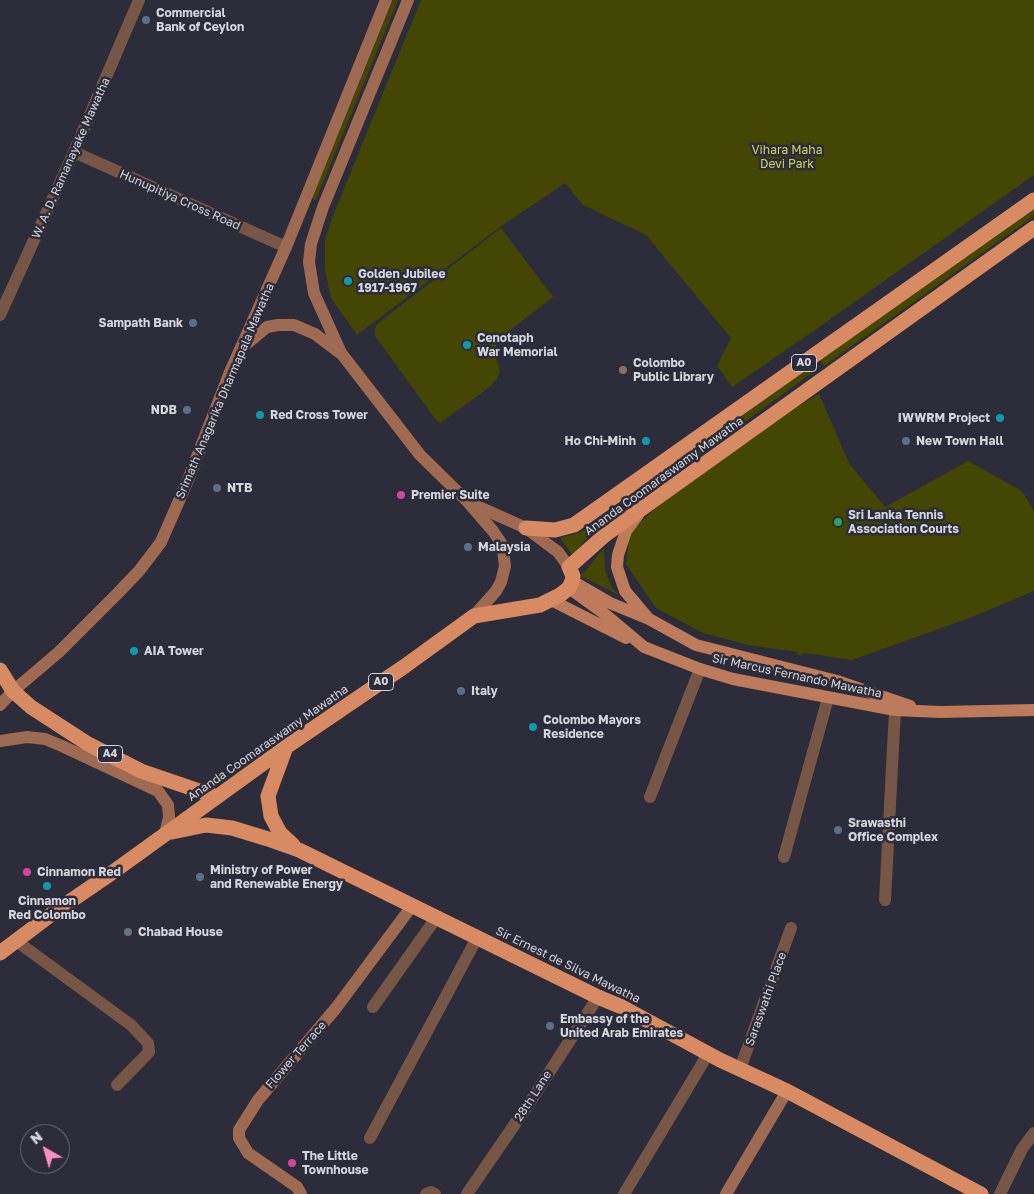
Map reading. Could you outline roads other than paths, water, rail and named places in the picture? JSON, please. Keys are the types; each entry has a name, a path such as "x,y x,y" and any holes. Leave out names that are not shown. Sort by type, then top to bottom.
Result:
{"highway":[{"name":"Ananda Coomaraswamy Mawatha","path":"526,528 555,530 574,525 1034,200"},
{"name":"Ananda Coomaraswamy Mawatha","path":"0,953 15,940 286,747 405,666 474,616 540,605 560,595 570,578 606,535 1034,228"},
{"name":"A4","path":"0,670 13,691 43,716 88,744 141,771 217,797"},
{"name":"Sir Ernest de Silva Mawatha","path":"286,747 268,796 272,816 280,833 299,850"},
{"name":"Sir Ernest de Silva Mawatha","path":"165,834 206,825 237,829 299,850 622,1007 708,1054 787,1091 981,1194"}],"main road":[{"name":"Srimath Anagarika Dharmapala Mawatha","path":"0,705 13,691 59,652 117,594 139,571 160,542 188,480 230,372 242,349 286,247 386,0"},
{"path":"341,353 314,292 309,262 311,244 323,207 408,0"},
{"path":"242,349 267,327 278,324 294,325 315,334 341,353"},
{"name":"Sir Marcus Fernando Mawatha","path":"341,353 420,455 468,502 498,538 505,556 505,566 501,582 496,591 474,616"},
{"name":"Sir Marcus Fernando Mawatha","path":"468,502 526,528 558,552 570,578 606,615 644,647 700,669 733,679 895,710 1020,712 1034,710"},
{"path":"646,505 626,531 618,555 617,567 625,591 649,619"},
{"name":"Sir Marcus Fernando Mawatha","path":"570,578 610,603 649,619 696,645 838,681 924,711"},
{"path":"551,600 644,647"},
{"path":"0,741 27,737 45,739 158,792 168,805 169,817 165,834"},
{"name":"Flower Terrace","path":"301,1194 297,1187 248,1153 239,1138 239,1130 258,1100 336,1008 412,906"},
{"path":"726,1194 787,1091"}],"street":[{"name":"W. A. D. Ramanayake Mawatha","path":"0,315 4,299 74,152 139,0"},
{"name":"Hunupitiya Cross Road","path":"74,152 286,247"},
{"path":"650,797 700,669"},
{"path":"784,856 828,698"},
{"path":"885,900 895,710"},
{"path":"373,1007 436,918"},
{"name":"Saraswathi Place","path":"740,1069 791,928"},
{"path":"370,1138 477,938"},
{"path":"15,940 131,1025 148,1044 149,1052 117,1085"},
{"name":"28th Lane","path":"467,1194 530,1102 598,997"},
{"path":"624,1194 708,1054"},
{"path":"1000,1194 1022,1149 1034,1133"},
{"path":"426,1194 431,1192 435,1194"}],"place":[{"name":"Commercial Bank of Ceylon","path":"146,20"},
{"name":"Golden Jubilee 1917-1967","path":"348,281"},
{"name":"Sampath Bank","path":"193,323"},
{"name":"Cenotaph War Memorial","path":"467,345"},
{"name":"Colombo Public Library","path":"623,370"},
{"name":"NDB","path":"187,410"},
{"name":"Red Cross Tower","path":"260,415"},
{"name":"IWWRM Project","path":"1000,418"},
{"name":"Ho Chi-Minh","path":"646,441"},
{"name":"New Town Hall","path":"906,441"},
{"name":"NTB","path":"217,488"},
{"name":"Premier Suite","path":"401,495"},
{"name":"Sri Lanka Tennis Association Courts","path":"838,522"},
{"name":"Malaysia","path":"468,547"},
{"name":"AIA Tower","path":"134,651"},
{"name":"Italy","path":"461,691"},
{"name":"Colombo Mayors Residence","path":"533,727"},
{"name":"Srawasthi Office Complex","path":"838,830"},
{"name":"Cinnamon Red","path":"27,872"},
{"name":"Ministry of Power and Renewable Energy","path":"200,877"},
{"name":"Cinnamon Red Colombo","path":"47,886"},
{"name":"Chabad House","path":"128,932"},
{"name":"Embassy of the United Arab Emirates","path":"550,1026"},
{"name":"The Little Townhouse","path":"292,1163"}],"park label":[{"name":"Vihara Maha Devi Park","path":"787,157"}]}
